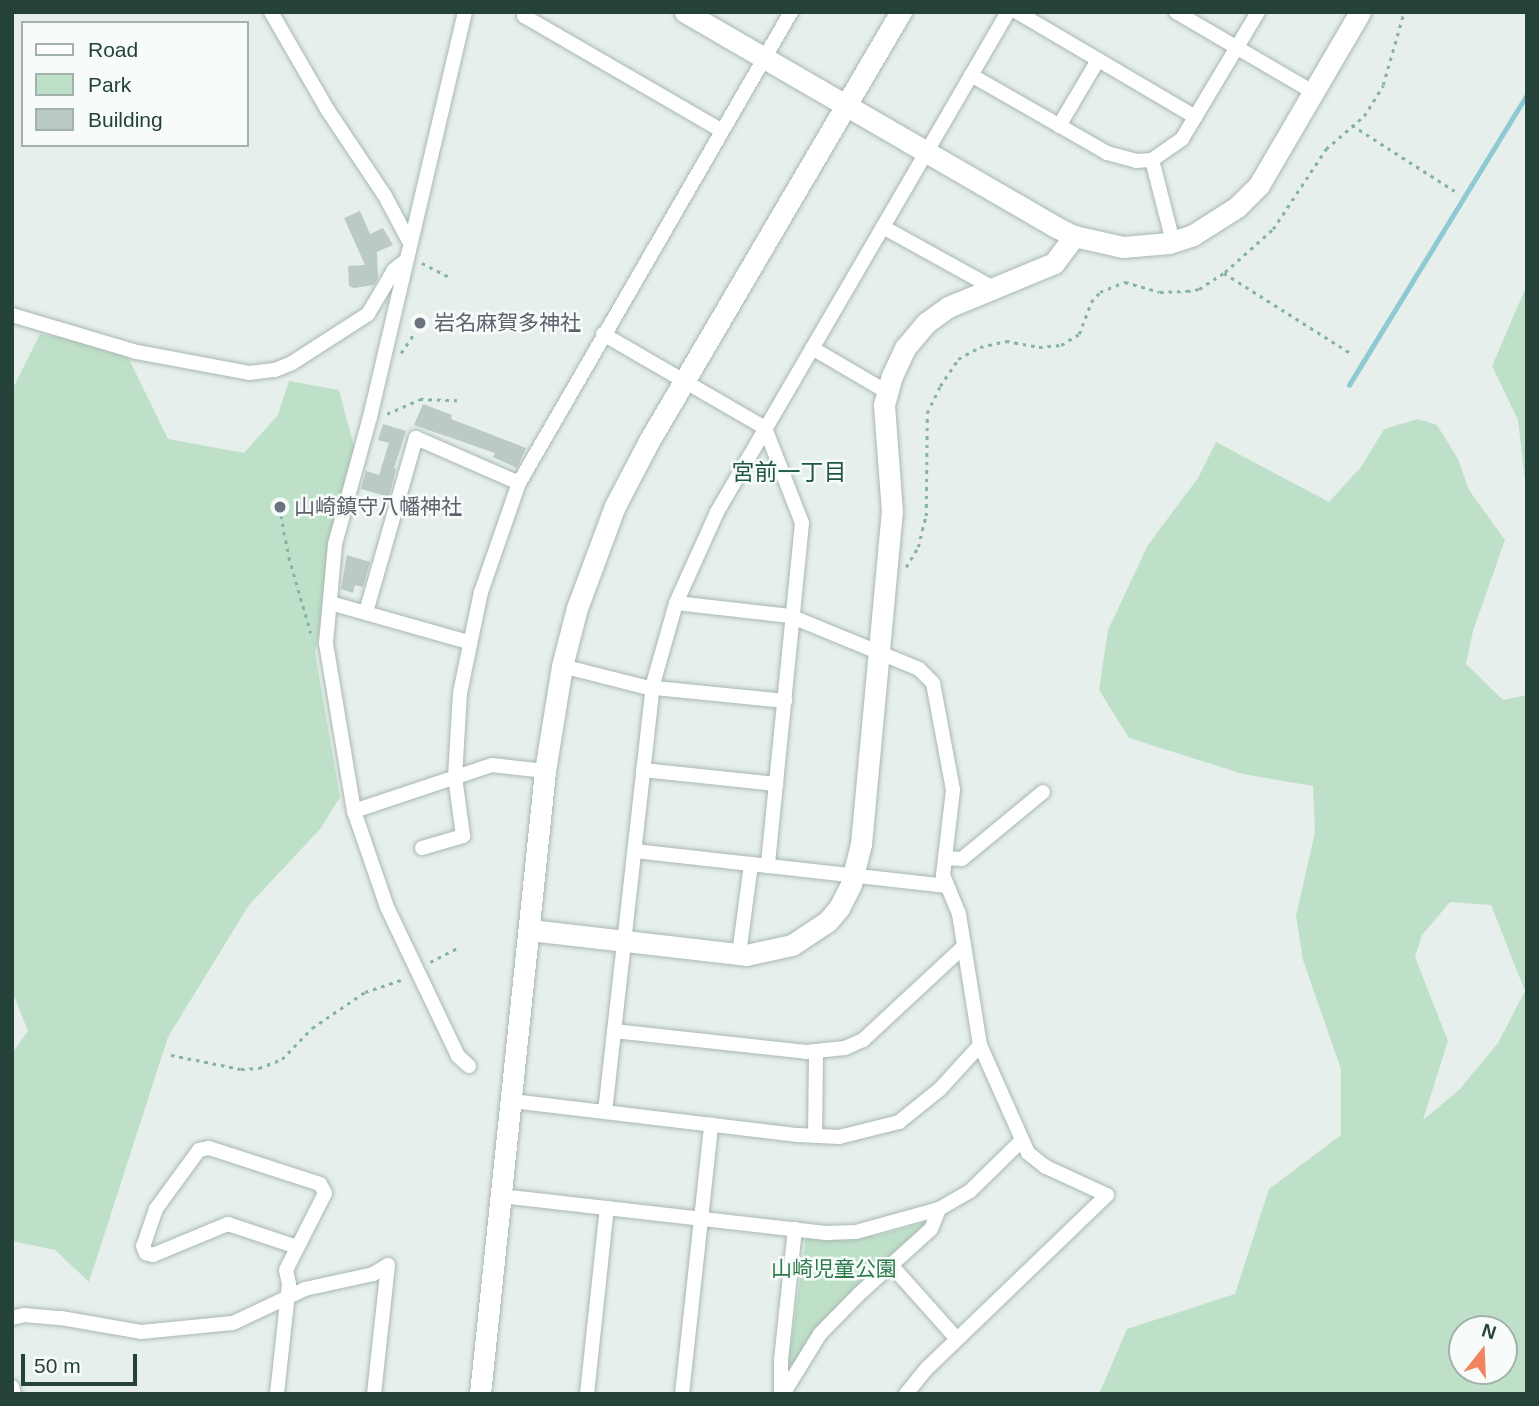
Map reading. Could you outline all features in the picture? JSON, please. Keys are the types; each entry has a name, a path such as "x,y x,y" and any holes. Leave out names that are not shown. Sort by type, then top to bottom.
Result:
{"street":[{"path":"271,12 327,109 391,207 407,254"},
{"path":"465,12 370,417 335,544 326,643 354,811 387,907 458,1056 469,1066"},
{"path":"525,12 524,16 722,131"},
{"path":"685,12 1074,236 1123,247 1173,242 1220,220 1259,184 1360,12"},
{"path":"422,848 463,836 455,777 458,706 468,642 481,592 519,483 791,12"},
{"path":"480,1394 545,771 562,666 577,608 615,506 901,12"},
{"path":"605,1112 652,688 676,603 717,512 1008,12"},
{"path":"1017,12 1195,117"},
{"path":"1176,12 1313,92"},
{"path":"971,75 1119,158 1152,160 1182,139 1258,12"},
{"path":"1059,126 1098,60"},
{"path":"1152,160 1173,242"},
{"path":"883,227 993,288"},
{"path":"530,930 739,954 771,952 812,933 839,908 854,875 860,844 886,579 893,492 884,405 887,392 905,348 926,323 948,307 1054,263 1074,236"},
{"path":"12,315 137,352 249,373 275,370 292,363 368,314 394,270 407,254"},
{"path":"603,334 765,428 802,523 768,866"},
{"path":"812,348 887,392"},
{"path":"366,612 416,438 519,483"},
{"path":"330,603 468,642"},
{"path":"676,603 793,617 919,669 933,683 953,790 943,875 959,914 980,1045 1028,1153 1046,1167 1107,1195 957,1339 906,1394"},
{"path":"562,666 652,688 785,701"},
{"path":"354,811 492,765 545,771"},
{"path":"643,770 776,785"},
{"path":"945,858 962,859 1043,792"},
{"path":"635,851 947,886"},
{"path":"739,954 751,864"},
{"path":"614,1031 816,1051 845,1048 863,1040 964,946"},
{"path":"512,1101 839,1137 899,1122 940,1089 980,1045"},
{"path":"815,1136 816,1051"},
{"path":"682,1394 711,1125"},
{"path":"501,1196 794,1229 856,1232 939,1209 970,1191 1021,1141"},
{"path":"277,1394 289,1284 286,1270 324,1193 320,1185 209,1148 199,1150 156,1209 143,1246 146,1253 153,1255 228,1224 297,1247"},
{"path":"587,1394 607,1208"},
{"path":"782,1394 820,1334 931,1229 939,1209"},
{"path":"782,1394 781,1360 794,1229"},
{"path":"12,1318 23,1315 61,1318 141,1332 233,1323 287,1300 305,1289 373,1274 388,1265 374,1394"},
{"path":"891,1265 957,1339"},
{"path":"12,1387 14,1394"}],"path":[{"path":"886,579 910,564 918,547 926,516 927,413 958,359 980,347 1006,341 1039,347 1061,345 1079,334 1091,302 1100,292 1125,282 1160,292 1187,291 1199,289 1224,273 1273,229 1326,149 1364,116 1383,85 1404,12"},
{"path":"1352,125 1455,191"},
{"path":"407,254 450,277"},
{"path":"1224,273 1352,354"},
{"path":"370,417 397,411 420,399 457,400"},
{"path":"281,515 311,633"},
{"path":"172,1055 241,1069 259,1068 282,1059 312,1028 365,992 403,979 458,948"}],"green space":[{"path":"1527,285 1527,497 1518,420 1492,366"},
{"path":"40,334 123,347 168,439 244,453 278,415 289,381 339,390 358,462 315,652 340,797 321,828 249,905 168,1037 89,1282 55,1250 12,1241 12,1053 28,1031 12,991 12,390"},
{"path":"1418,419 1437,425 1458,459 1469,490 1505,540 1473,631 1466,664 1503,700 1527,695 1527,1394 1099,1394 1127,1329 1235,1294 1269,1189 1341,1135 1341,1069 1303,960 1296,916 1315,832 1313,786 1243,774 1129,738 1099,690 1108,630 1148,545 1198,478 1216,442 1329,502 1361,467 1384,429","holes":["1450,902 1491,905 1525,991 1498,1043 1459,1090 1423,1120 1448,1041 1415,957 1422,935"]},
{"name":"山崎児童公園","path":"923,1223 926,1227 795,1363 788,1366 806,1237 876,1236"}],"building":[{"path":"360,211 370,234 383,228 393,245 377,252 378,278 374,285 354,288 349,286 348,266 365,265 344,218"},
{"path":"423,404 452,415 451,419 526,448 517,468 493,457 495,453 414,425"},
{"path":"383,424 406,431 394,468 396,469 389,497 361,489 366,471 379,475 389,443 378,440"},
{"path":"347,555 370,562 363,587 355,585 353,593 341,589"}],"waterway":[{"path":"1349,385 1527,94"}],"place":[{"name":"岩名麻賀多神社","path":"420,323"},
{"name":"山崎鎮守八幡神社","path":"280,507"}],"district":[{"name":"宮前一丁目","path":"789,472"}]}
